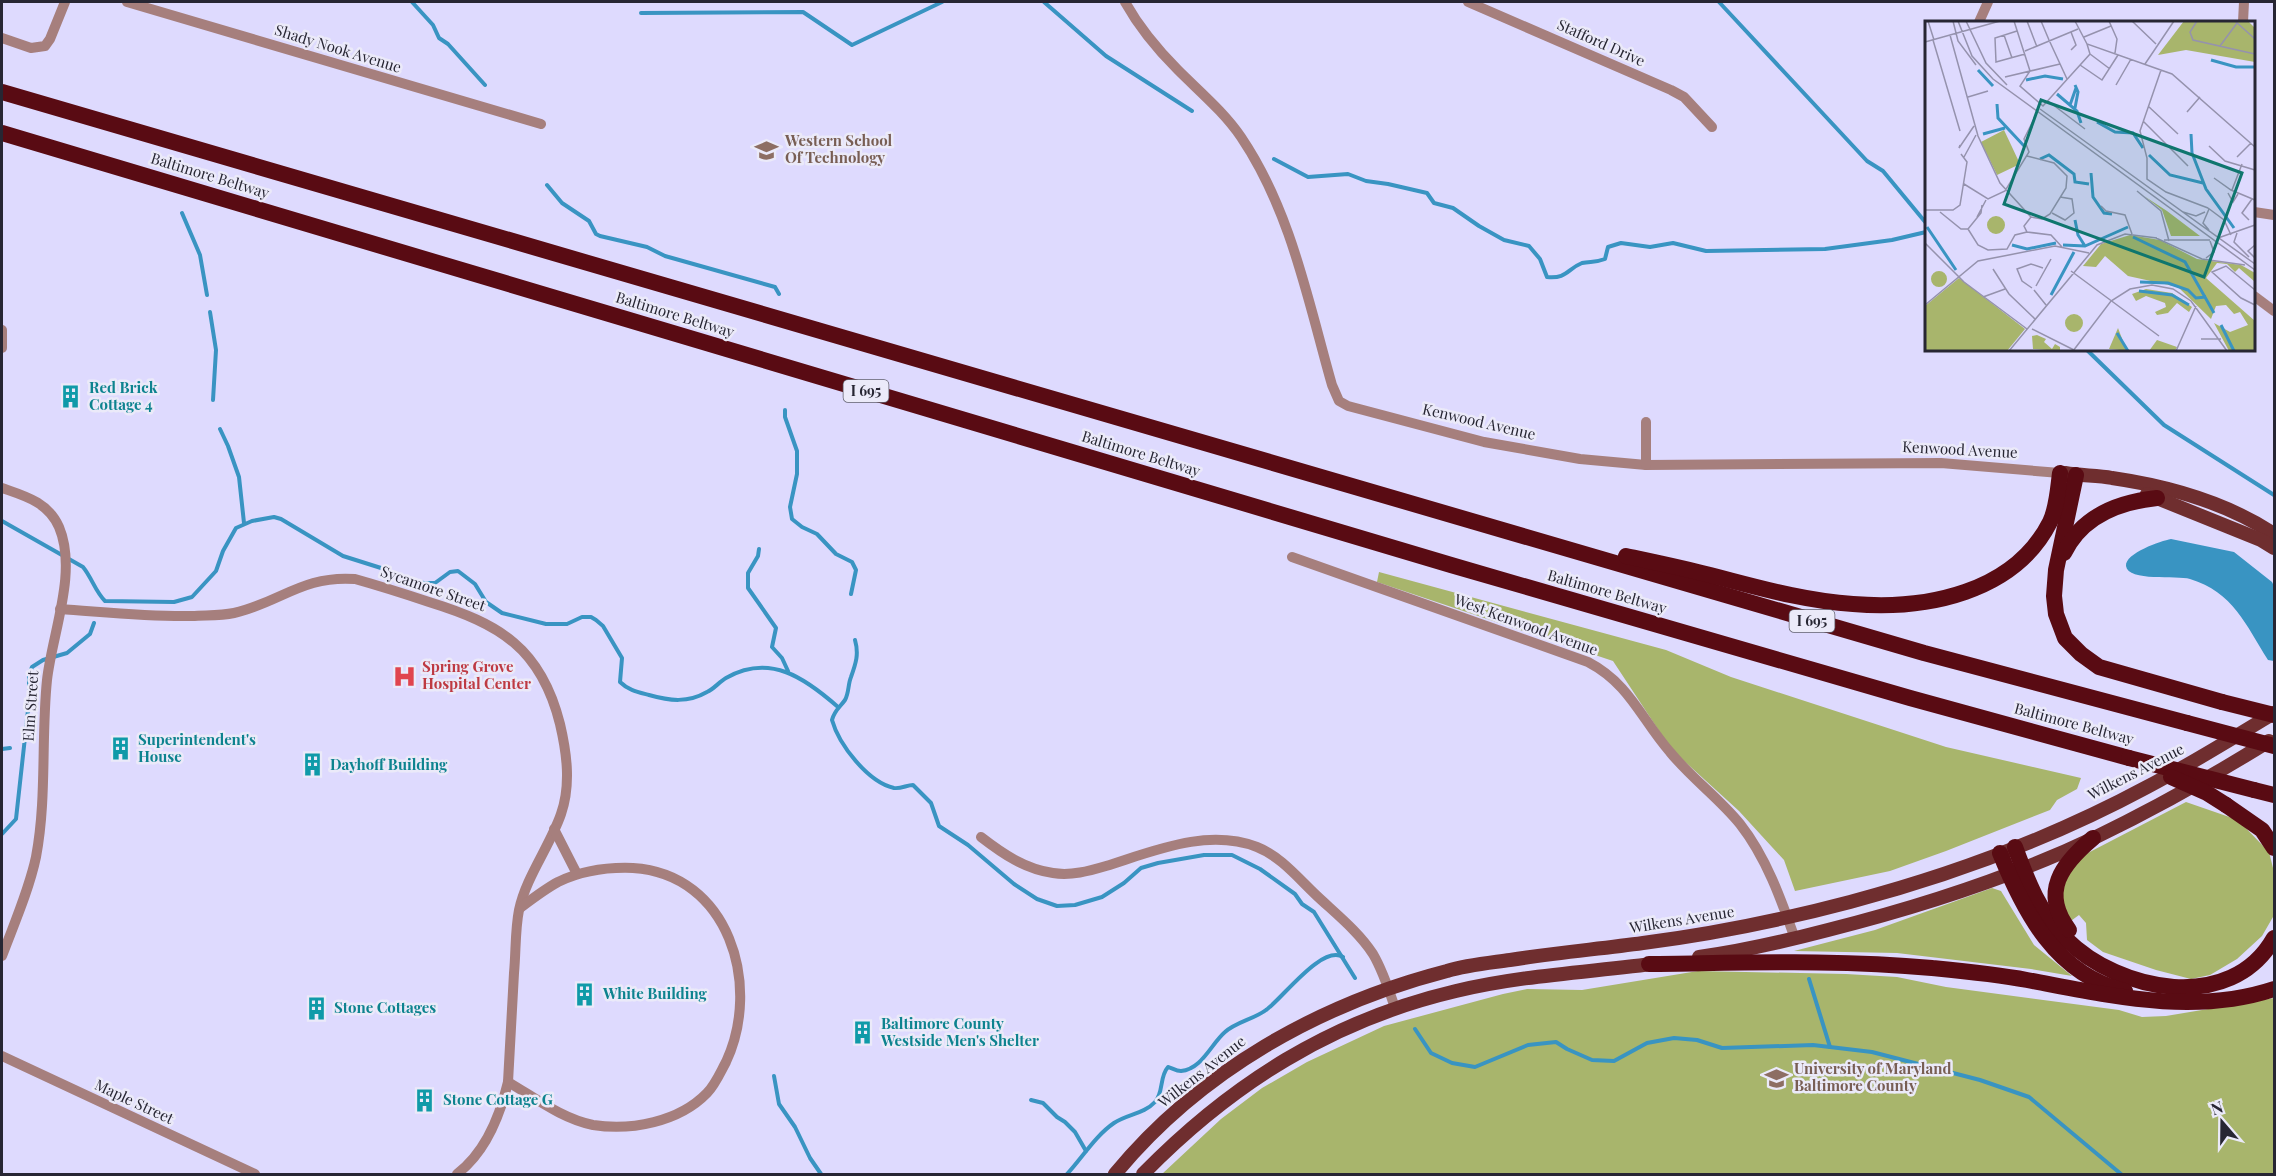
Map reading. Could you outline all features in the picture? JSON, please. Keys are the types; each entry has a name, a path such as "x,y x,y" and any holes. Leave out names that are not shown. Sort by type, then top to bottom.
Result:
{"highway":[{"name":"Baltimore Beltway","path":"2,92 1924,653 2274,746"},
{"name":"Baltimore Beltway","path":"2,133 1451,565 1910,698 2274,795"},
{"path":"1466,520 1790,595 1851,604 1910,604 1965,592 1991,582 2015,565 2032,548 2052,519 2068,474"},
{"path":"2068,474 2054,596 2056,614 2065,638 2098,667 2222,702 2274,714"},
{"path":"2056,570 2068,544 2098,514 2133,501 2157,498"},
{"path":"2129,758 2207,793 2262,830 2274,848"},
{"path":"2094,838 2077,851 2060,874 2055,893 2058,913 2070,932 2103,958 2167,994"},
{"path":"2007,850 2037,928 2054,949 2093,979 2118,990 2227,999 2274,989"},
{"path":"1649,964 1776,962 1884,964 1985,974 2110,996 2167,994 2225,981 2256,962 2274,938"}],"main road":[{"name":"Kenwood Avenue","path":"2068,474 2108,486 2143,492 2261,540 2274,548"},
{"name":"Kenwood Avenue","path":"2068,474 2110,477 2186,495 2230,511 2274,534"},
{"path":"2261,540 2274,553"},
{"path":"2208,753 2274,703"},
{"name":"Wilkens Avenue","path":"1115,1174 1159,1127 1238,1062 1277,1037 1312,1019 1388,988 1450,970 1707,934 1788,918 1910,885 2068,825 2146,788 2274,714"},
{"path":"1143,1174 1174,1142 1214,1109 1288,1057 1360,1021 1395,1008 1456,991 1712,956 1795,939 1916,906 2015,871 2094,838 2226,768 2274,738"}],"street":[{"path":"2,38 31,48 45,46 65,2"},
{"name":"Shady Nook Avenue","path":"127,2 541,124"},
{"name":"Kenwood Avenue","path":"1125,2 1157,47 1223,114 1240,136 1270,187 1292,246 1332,386 1340,401 1348,406 1528,451 1580,459 1646,465 1941,463 2068,474"},
{"name":"Stafford Drive","path":"1468,2 1677,93 1712,127"},
{"path":"1979,21 1988,2"},
{"path":"2243,21 2244,2"},
{"path":"2255,213 2274,215"},
{"path":"2255,297 2274,311"},
{"path":"2,330 2,348"},
{"path":"1646,422 1646,465"},
{"name":"Elm Street","path":"2,488 27,496 46,508 60,530 65,564 60,609 49,665 36,856 2,956"},
{"name":"West Kenwood Avenue","path":"1292,557 1588,662 1605,671 1620,684 1670,753 1744,830 1761,855 1795,939"},
{"name":"Sycamore Street","path":"60,609 171,616 234,613 295,588 338,578 356,579 483,621 503,633 537,667 558,715 568,766 565,794 561,814 520,908 508,1082 502,1106 486,1140 474,1157 457,1174"},
{"path":"554,829 577,874"},
{"path":"981,837 1023,865 1054,874 1072,874 1092,870 1199,840 1241,842 1258,847 1275,856 1365,943 1378,963 1395,1008"},
{"path":"508,1082 570,1117 592,1125 619,1127 649,1124 673,1116 707,1093 719,1077 730,1053 740,1010 740,984 728,937 719,916 705,900 668,875 647,869 607,868 577,874 557,883 520,908"},
{"name":"Maple Street","path":"2,1056 255,1174"}],"green space":[{"path":"1379,572 1666,650 1731,677 1946,747 2081,778 2077,789 2057,800 2050,810 1890,871 1795,891 1784,860 1739,811 1671,749 1613,661 1377,582"},
{"path":"2186,802 2238,820 2269,852 2274,872 2273,917 2262,936 2237,959 2210,975 2191,979 2103,952 2087,940 2086,923 2079,915 2068,923 2061,898 2068,872 2084,855"},
{"path":"1992,888 2001,891 2034,945 2072,976 1897,953 1794,951 1875,930"},
{"name":"University of Maryland Baltimore County","path":"1698,971 1897,977 1946,987 2119,1010 2142,1017 2166,1016 2274,998 2274,1174 1162,1174 1221,1119 1262,1088 1307,1062 1384,1026 1527,989 1582,990"}],"water":[{"path":"2171,539 2234,552 2272,582 2274,586 2274,661 2268,660 2237,611 2217,592 2190,579 2144,576 2129,571 2126,566 2127,561 2137,552"}],"waterway":[{"path":"412,2 433,25 439,38 448,44 485,85"},
{"path":"641,13 803,12 852,45 942,2"},
{"path":"1044,2 1106,56 1192,111"},
{"path":"1719,2 1867,161 1883,171 1925,222"},
{"path":"1274,159 1308,177 1348,174 1366,181 1427,193 1434,203 1453,208 1504,240 1529,246 1540,259 1547,277 1563,275 1582,263 1605,259 1608,247 1621,243 1650,247 1673,243 1706,251 1825,249 1892,240 1925,232"},
{"path":"547,185 562,203 589,221 596,234 600,236 647,247 665,256 775,287 779,294"},
{"path":"182,213 200,255 207,295"},
{"path":"210,312 216,350 213,400"},
{"path":"2088,351 2164,425 2274,495"},
{"path":"785,410 785,417 797,451 797,474 790,507 792,519 817,534 836,554 852,562 856,570 851,594"},
{"path":"220,429 239,477 244,523"},
{"path":"2,521 83,567 105,601 174,602 192,597 216,571 223,551 236,528 252,521 274,517 343,556 381,568 407,580 435,583 450,572 458,571 475,584 486,602 502,613 546,624 567,624 582,617 591,617 603,626 622,658 620,682 637,692 664,699 693,698 742,671 757,668 772,669 800,678 838,707"},
{"path":"759,549 758,556 748,573 748,588 776,628 772,647 782,658 788,671"},
{"path":"2,834 16,819 29,701 29,675 32,667 43,660 67,653 90,634 94,623"},
{"path":"855,640 856,659 847,694 832,720 848,751 865,770 884,784 894,788 913,785 931,803 939,826 968,845 1014,884 1037,899 1057,906 1075,905 1102,897 1124,883 1141,868 1204,855 1232,855 1260,869 1295,894 1302,904 1314,912 1355,978"},
{"path":"2,749 10,748"},
{"path":"1067,1174 1107,1128 1119,1120 1146,1109 1155,1102 1160,1094 1163,1075 1168,1067 1181,1071 1195,1066 1225,1032 1266,1010 1314,965 1334,955 1343,957"},
{"path":"1809,979 1830,1047"},
{"path":"1415,1029 1431,1053 1452,1063 1475,1067 1528,1045 1556,1042 1592,1060 1614,1061 1647,1043 1674,1038 1697,1040 1722,1048 1813,1045 1872,1052 1980,1080 2029,1097 2121,1174"},
{"path":"774,1076 779,1104 795,1127 810,1158 821,1174"},
{"path":"1031,1100 1043,1103 1065,1122 1075,1132 1086,1151"}],"place":[{"name":"Western School Of Technology","path":"767,150"},
{"name":"Red Brick Cottage 4","path":"71,397"},
{"name":"Spring Grove Hospital Center","path":"404,676"},
{"name":"Superintendent's House","path":"120,749"},
{"name":"Dayhoff Building","path":"312,765"},
{"name":"White Building","path":"585,994"},
{"name":"Stone Cottages","path":"316,1008"},
{"name":"Baltimore County Westside Men's Shelter","path":"863,1033"},
{"name":"University of Maryland Baltimore County","path":"1776,1078"},
{"name":"Stone Cottage G","path":"425,1100"}]}
